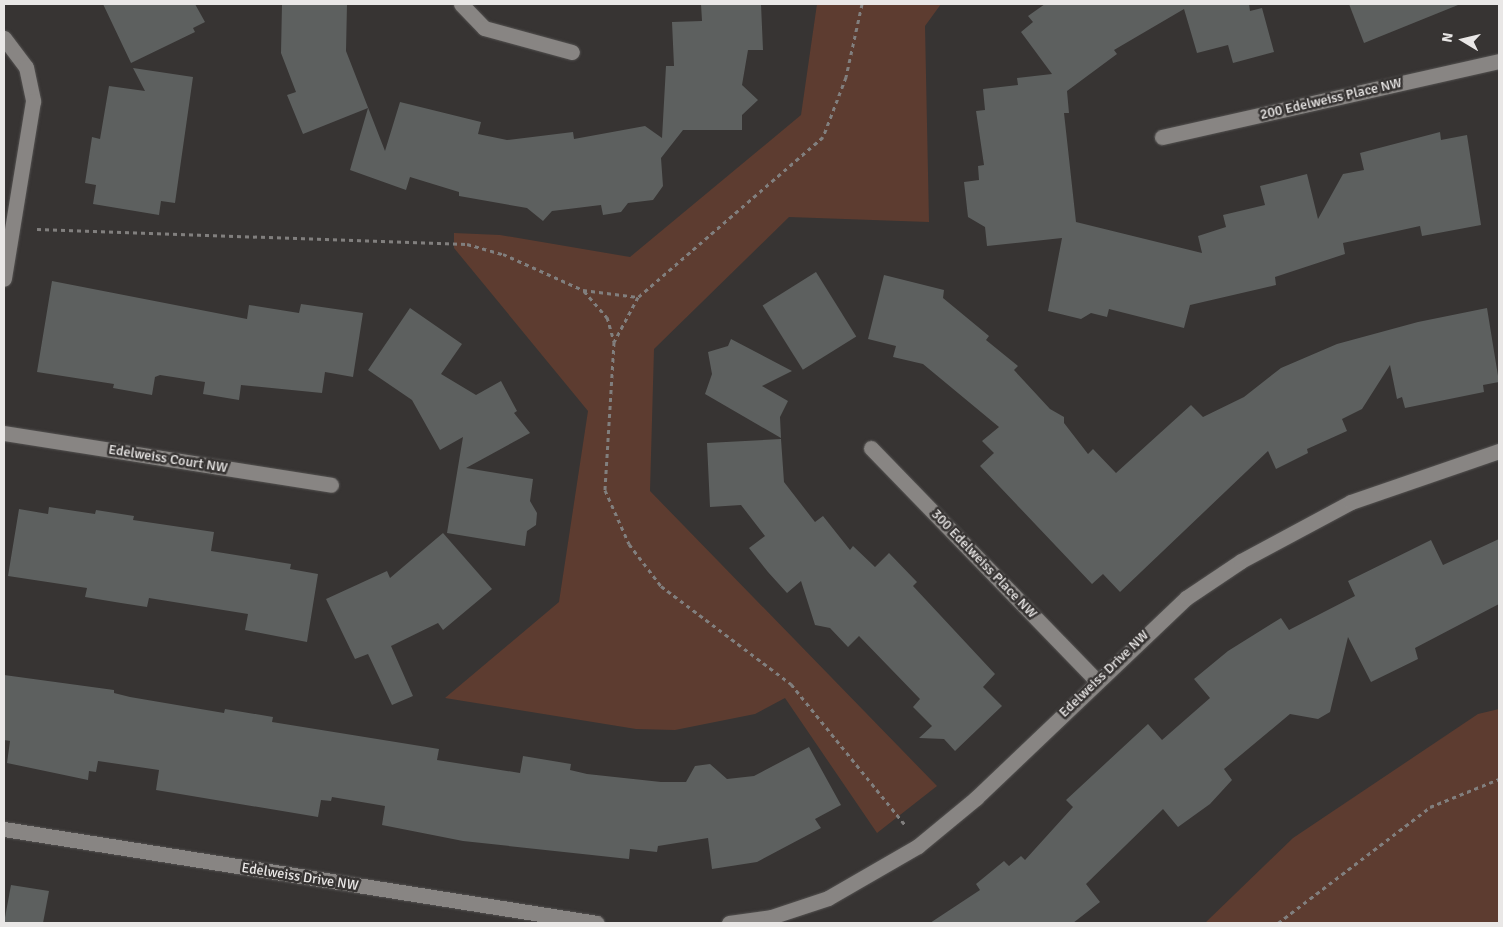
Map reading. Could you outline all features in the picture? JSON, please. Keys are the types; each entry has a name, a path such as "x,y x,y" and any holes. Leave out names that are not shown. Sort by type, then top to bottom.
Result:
{"street":[{"path":"461,4 484,28 572,52"},
{"path":"4,38 26,67 33,100 4,279"},
{"name":"200 Edelweiss Place NW","path":"1162,137 1499,61"},
{"name":"Edelweiss Court NW","path":"4,433 331,485"},
{"name":"300 Edelweiss Place NW","path":"872,448 1096,680"},
{"name":"Edelweiss Drive NW","path":"729,923 771,916 828,898 918,846 976,798 1096,680 1186,598 1241,561 1351,502 1499,451"},
{"name":"Edelweiss Drive NW","path":"4,829 597,923"}],"path":[{"path":"614,342 638,297 823,137 846,77 862,4"},
{"path":"12,228 467,244 503,254 584,290 638,297"},
{"path":"584,290 607,316 614,342 605,490 628,544 661,586 791,684 899,814 918,846"},
{"path":"1278,923 1430,807 1499,779"}],"shaded area":[{"path":"817,4 941,4 925,26 929,222 789,217 654,349 650,491 937,786 877,833 785,698 755,714 675,730 636,729 445,698 559,602 588,411 454,248 454,233 500,235 630,257 801,115"},
{"path":"1499,709 1499,923 1205,923 1293,838 1478,714"}],"building":[{"path":"103,4 195,4 205,22 193,28 195,32 131,63"},
{"path":"282,4 347,4 346,51 385,151 400,102 481,122 478,134 507,140 573,132 574,139 645,126 662,138 666,66 674,66 672,22 702,21 701,4 761,4 763,50 748,50 742,85 758,100 742,115 742,130 683,130 661,158 663,186 653,200 628,203 621,212 603,215 601,205 552,211 543,221 527,208 459,196 459,192 410,177 406,190 350,170 368,108 303,134 287,95 296,92 281,53"},
{"path":"1045,4 1249,4 1250,11 1262,8 1274,52 1233,63 1228,45 1197,53 1184,9 1114,50 1117,54 1067,91 1069,113 1064,113 1076,222 1202,253 1198,236 1226,227 1223,215 1265,205 1260,186 1307,174 1318,219 1343,174 1364,170 1360,153 1440,132 1441,140 1467,135 1481,225 1422,236 1420,226 1343,243 1345,254 1275,277 1276,285 1190,305 1184,328 1109,309 1107,317 1091,313 1081,319 1048,311 1062,238 987,246 985,227 968,217 964,182 979,180 978,166 984,165 976,111 985,110 983,89 1018,85 1017,78 1052,74 1021,32 1033,22 1028,16"},
{"path":"1349,4 1458,4 1458,5 1364,43"},
{"path":"133,68 193,77 175,203 161,201 159,215 93,204 96,185 85,183 92,137 100,139 109,86 145,91"},
{"path":"816,272 856,336 803,370 763,305"},
{"path":"884,275 944,290 943,298 989,336 986,340 1018,366 1014,370 1050,409 1064,417 1064,423 1088,454 1093,449 1116,473 1191,405 1203,417 1244,397 1281,368 1337,344 1418,322 1487,308 1499,382 1483,385 1484,392 1405,408 1402,397 1397,399 1390,365 1362,409 1342,419 1347,431 1307,449 1308,453 1276,469 1268,451 1120,592 1103,574 1092,584 980,466 994,453 982,441 999,427 923,364 893,357 896,346 868,339"},
{"path":"52,281 247,319 249,305 299,313 301,304 363,313 353,377 325,372 322,393 241,385 239,400 203,394 205,382 160,375 155,377 152,395 113,388 114,384 37,372"},
{"path":"410,308 462,344 441,374 476,395 501,381 517,411 514,413 530,433 466,468 533,479 530,501 537,513 536,525 527,531 525,546 447,533 463,437 440,450 412,400 368,370"},
{"path":"731,339 792,371 762,386 788,401 780,417 781,438 705,394 712,374 708,352 728,346"},
{"path":"781,439 784,482 815,522 823,516 850,550 853,546 875,567 889,553 917,582 913,586 995,674 983,687 1002,706 955,751 944,739 919,738 932,726 913,707 920,699 859,636 848,647 830,628 815,625 801,581 787,593 768,572 749,548 765,536 741,505 710,507 707,443"},
{"path":"49,507 95,514 96,510 134,516 133,520 214,532 211,551 291,564 290,569 318,574 307,642 245,630 248,614 149,598 147,607 121,603 85,597 87,588 8,576 19,509 48,514"},
{"path":"443,533 492,589 443,630 438,623 391,646 413,696 392,705 368,654 355,659 326,599 387,571 390,578"},
{"path":"1499,539 1499,604 1415,648 1418,659 1371,682 1348,637 1330,712 1318,719 1290,714 1224,769 1232,780 1210,804 1178,827 1163,809 1086,884 1100,902 1073,923 930,923 980,890 976,884 1004,861 1009,866 1021,856 1025,860 1073,807 1066,800 1148,724 1162,740 1210,698 1194,679 1228,651 1281,618 1289,630 1355,596 1348,581 1431,540 1443,565"},
{"path":"4,675 114,690 114,693 130,697 224,713 225,709 273,717 272,722 439,749 437,760 520,773 523,756 571,764 570,770 587,774 661,782 686,782 695,766 710,764 727,779 754,776 809,747 841,805 815,819 821,828 757,862 712,869 708,838 658,846 657,852 630,849 629,859 463,841 382,825 385,806 332,797 331,801 321,800 318,817 156,790 159,770 98,761 96,772 89,771 88,780 7,763 10,741 4,740"},
{"path":"11,885 49,891 43,923 4,923"}]}
